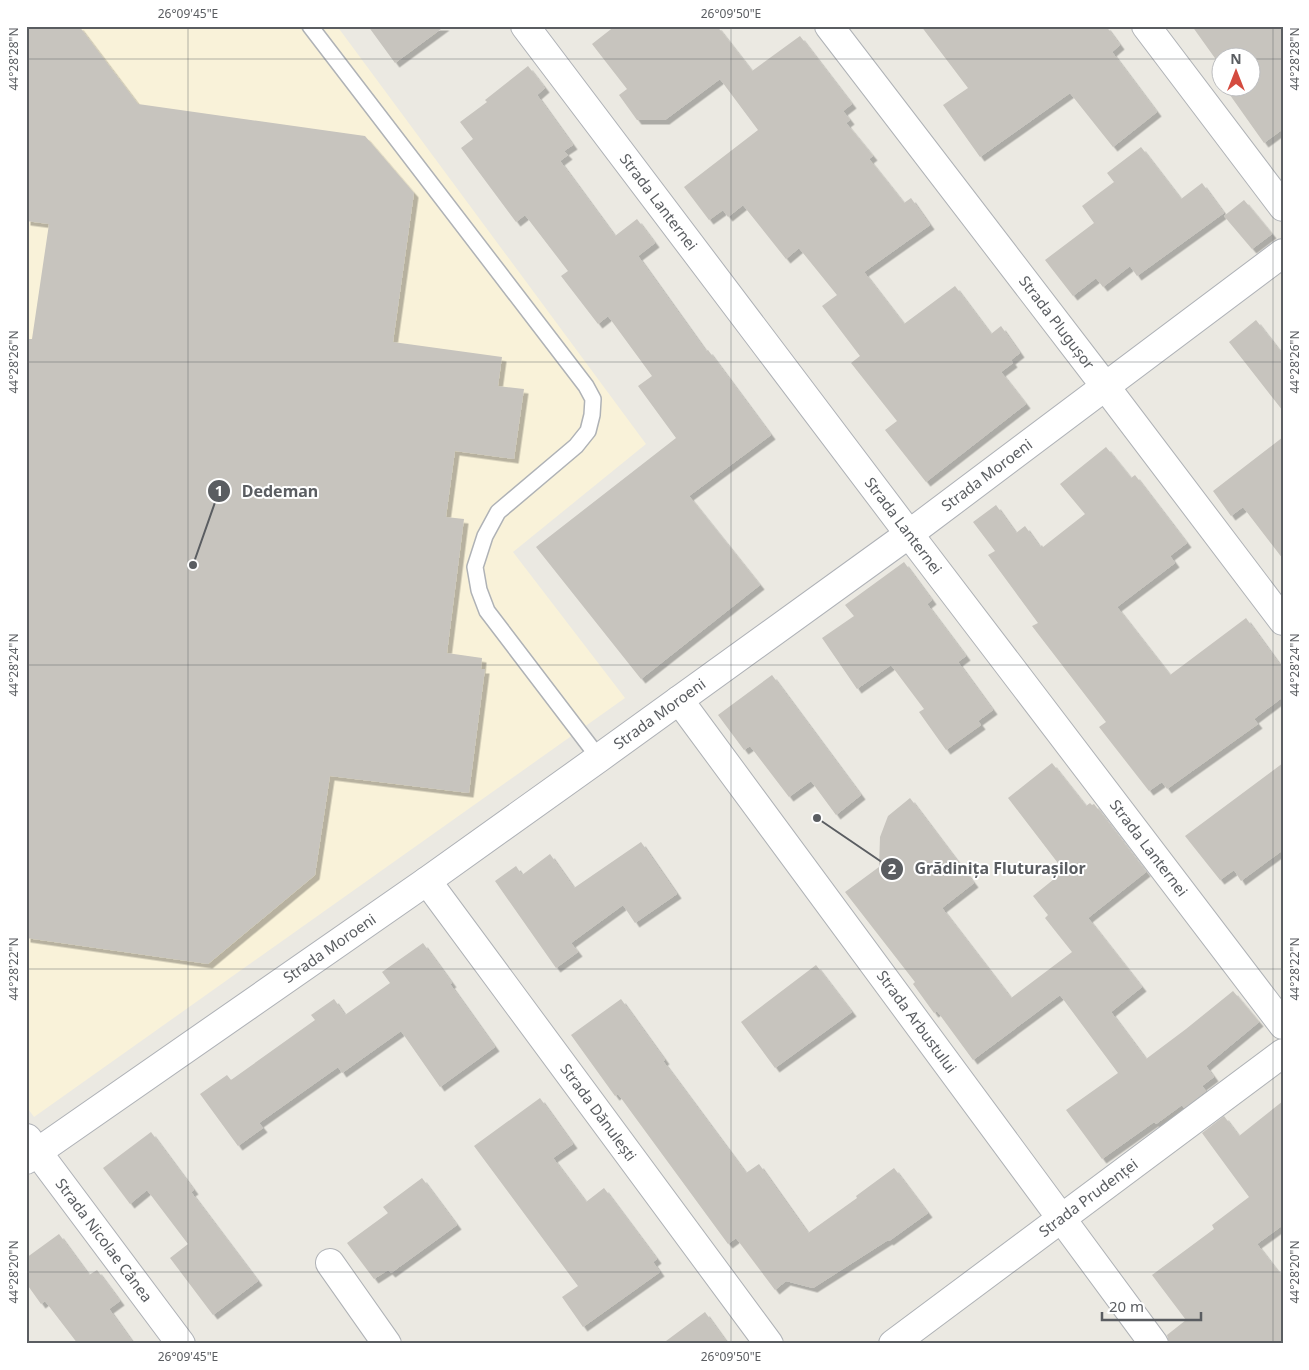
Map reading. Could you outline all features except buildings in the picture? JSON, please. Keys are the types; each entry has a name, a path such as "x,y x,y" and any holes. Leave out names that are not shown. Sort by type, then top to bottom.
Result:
{"street":[{"name":"Strada Lanternei","path":"525,26 1283,1025"},
{"name":"Strada Plugușor","path":"829,26 1106,386 1283,621"},
{"path":"1146,26 1283,207"},
{"name":"Strada Moroeni","path":"30,1149 427,881 909,534 1283,253"},
{"name":"Strada Arbustului","path":"679,700 1154,1344"},
{"name":"Strada Dănulești","path":"427,881 769,1344"},
{"name":"Strada Prudenței","path":"893,1344 1283,1053"},
{"name":"Strada Nicolae Cânea","path":"30,1149 181,1344"},
{"path":"330,1263 387,1344"}],"lane":[{"path":"310,26 586,386 593,399 588,431 576,446 498,512 485,536 475,567 479,590 487,610 599,758"}],"shaded area":[{"path":"26,26 337,26 646,444 513,552 625,698 34,1117 26,1106"}],"place":[{"name":"Dedeman","path":"193,565"},
{"name":"Grădinița Fluturașilor","path":"817,818"}]}
